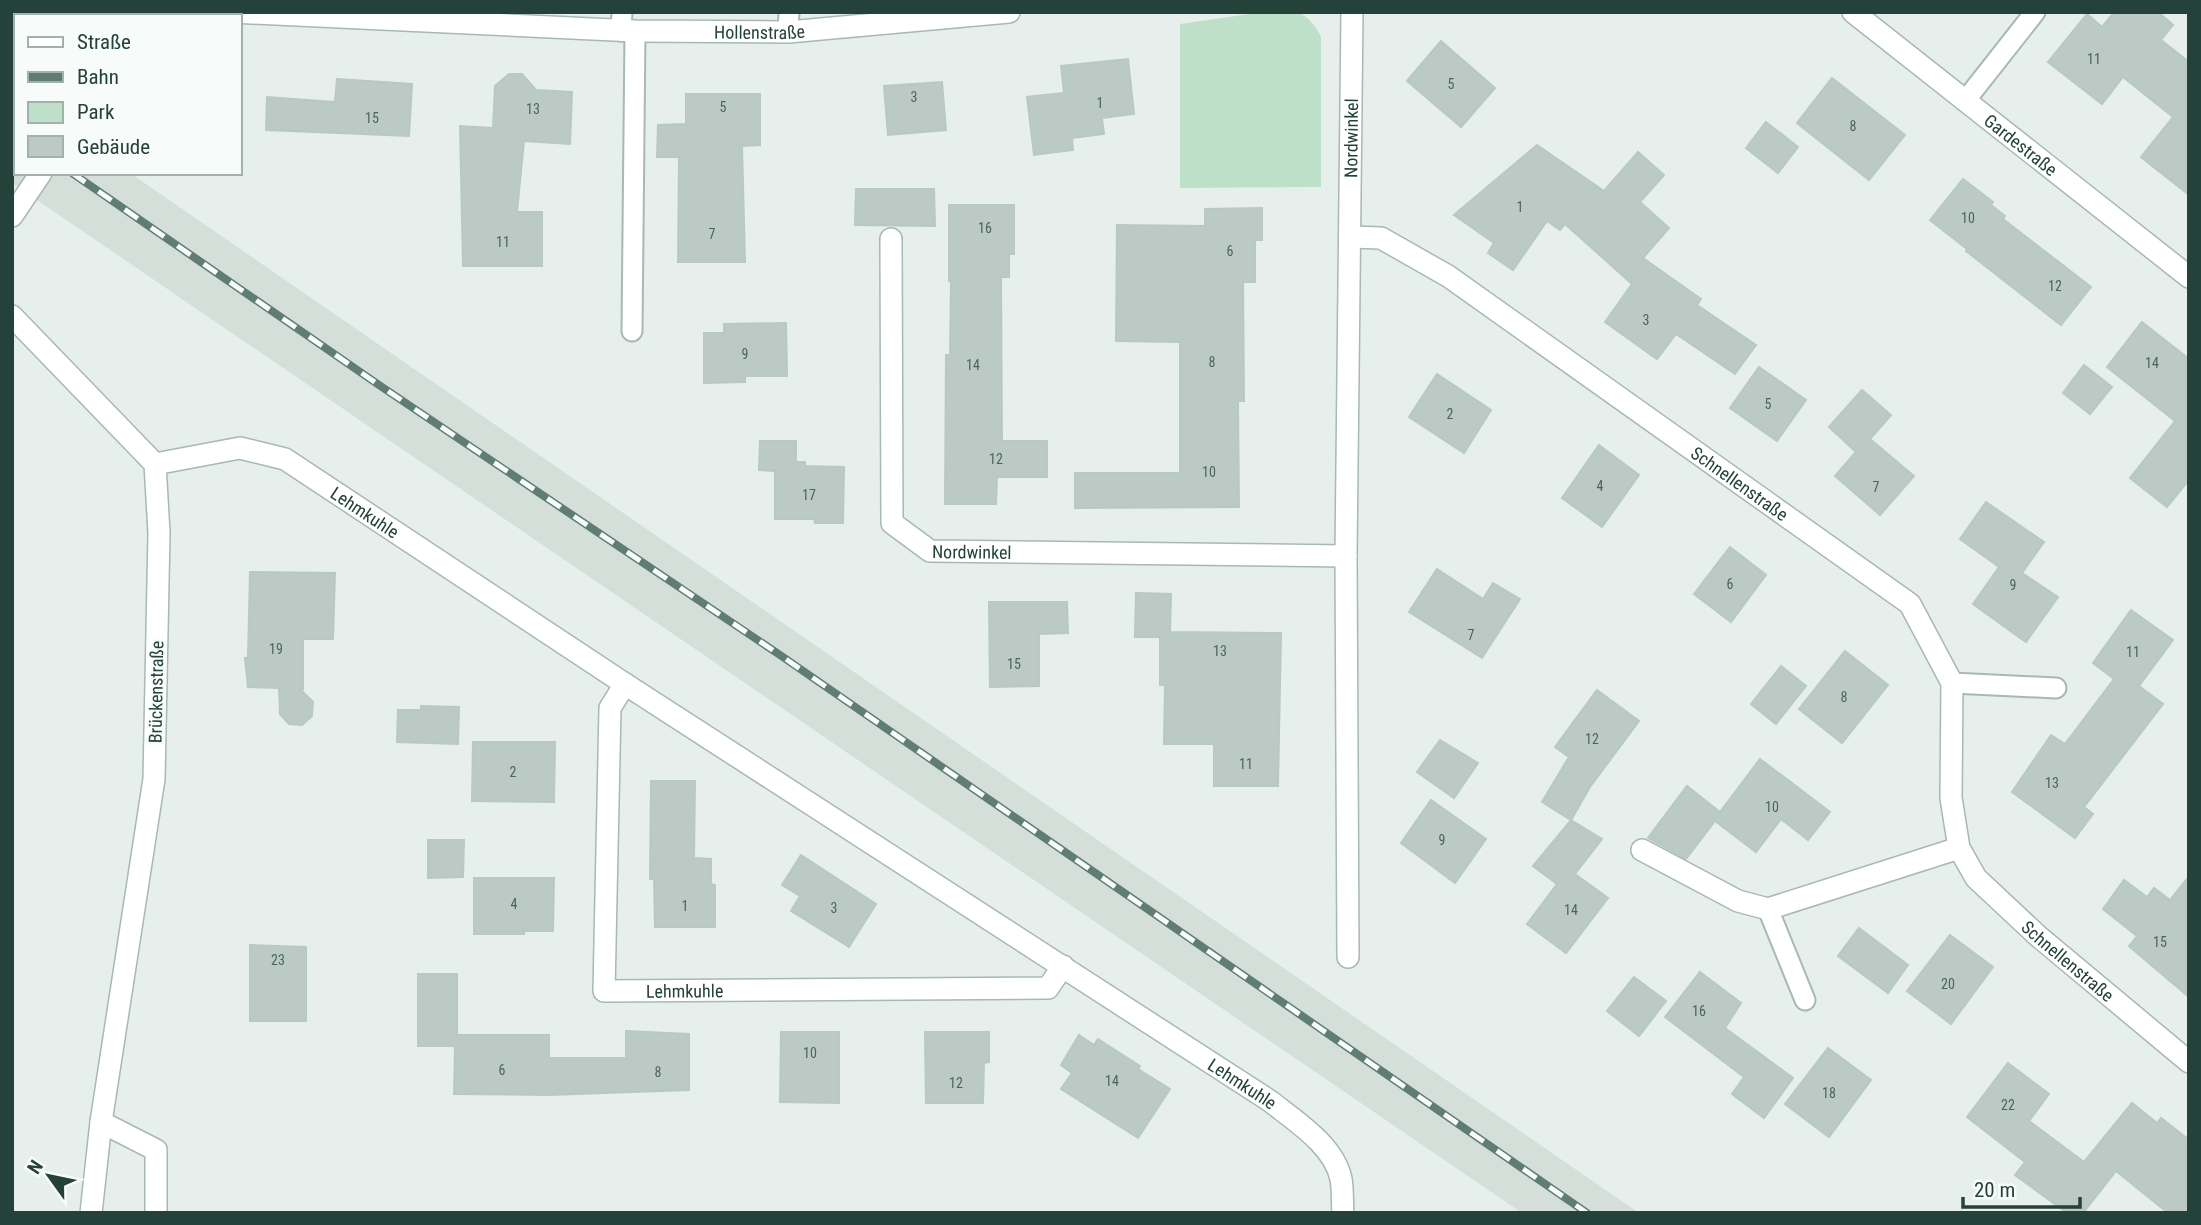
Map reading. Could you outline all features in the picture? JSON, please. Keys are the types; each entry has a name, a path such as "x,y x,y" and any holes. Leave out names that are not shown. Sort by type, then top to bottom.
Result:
{"street":[{"name":"Hollenstraße","path":"232,12 626,25 788,22 1009,12"},
{"name":"Nordwinkel","path":"1348,957 1346,556 1352,12"},
{"name":"Gardestraße","path":"1853,12 2189,277"},
{"path":"12,216 40,175"},
{"name":"Schnellenstraße","path":"1350,237 1381,238 1448,276 1910,604 1952,683 1951,798 1959,848 1976,878 2020,920 2189,1062"},
{"name":"Nordwinkel","path":"891,239 892,523 930,551 1346,556"},
{"path":"12,316 155,464"},
{"name":"Lehmkuhle","path":"155,464 240,448 285,460 625,684 1270,1101 1302,1126 1328,1153 1341,1178 1343,1213"},
{"name":"Brückenstraße","path":"90,1213 101,1122 154,779 159,533 155,464"},
{"name":"Lehmkuhle","path":"625,684 610,708 604,991 1048,988 1063,966"},
{"path":"1642,850 1738,901 1768,909 1959,848"},
{"path":"101,1122 156,1150 156,1213"}],"lane":[{"path":"1965,101 2035,12"},
{"path":"626,25 632,331"},
{"path":"1952,683 2056,688"},
{"path":"1768,909 1805,1000"}],"shaded area":[{"path":"12,92 14,175 133,175 1639,1213 1522,1213 12,183"}],"green space":[{"path":"1263,12 1303,15 1321,36 1321,187 1180,188 1180,24"}],"building":[{"path":"2114,12 2158,12 2173,25 2161,40 2189,62 2189,195 2141,157 2173,117 2123,77 2102,104 2048,62 2087,14 2102,27"},
{"path":"1441,41 1495,88 1461,127 1407,81"},
{"path":"1128,59 1134,114 1102,118 1104,134 1072,138 1073,150 1034,155 1027,97 1064,93 1061,66"},
{"path":"509,74 522,74 536,90 572,92 570,144 524,141 517,212 542,212 542,266 463,266 460,126 493,128 495,86"},
{"path":"1832,78 1905,135 1869,180 1797,123"},
{"path":"337,79 412,84 409,136 266,130 267,97 335,102"},
{"path":"942,82 946,130 888,135 884,86"},
{"path":"686,94 760,94 760,145 742,146 745,262 678,262 679,157 657,157 658,125 686,124"},
{"path":"1766,122 1798,147 1778,173 1746,148"},
{"path":"1537,145 1604,191 1638,152 1664,175 1640,202 1669,228 1643,258 1701,299 1697,305 1756,345 1735,374 1676,334 1657,359 1605,322 1632,284 1565,224 1560,230 1547,221 1513,270 1488,253 1494,243 1454,215"},
{"path":"1963,179 1993,202 1991,205 2005,216 2003,219 2091,287 2061,325 1930,220"},
{"path":"856,189 934,189 935,226 855,225"},
{"path":"949,205 1014,205 1014,254 1009,254 1009,277 1001,277 1002,441 1047,441 1047,477 997,477 996,504 945,504 946,355 950,355 951,281"},
{"path":"1262,208 1262,240 1255,240 1255,282 1243,282 1244,401 1238,401 1239,507 1075,508 1075,473 1180,473 1180,342 1116,341 1117,225 1205,226 1205,209"},
{"path":"2142,322 2189,359 2189,480 2167,507 2130,478 2175,421 2107,367"},
{"path":"786,323 787,376 745,376 745,382 704,383 704,333 724,333 724,324"},
{"path":"2084,365 2112,387 2090,414 2063,393"},
{"path":"1759,367 1806,400 1777,441 1730,408"},
{"path":"1437,374 1491,410 1464,453 1409,417"},
{"path":"1862,390 1891,415 1870,439 1914,476 1880,515 1835,476 1856,452 1829,427"},
{"path":"760,441 796,441 796,462 805,462 805,466 844,467 843,523 815,523 814,519 775,519 775,471 759,470"},
{"path":"1599,445 1639,475 1602,527 1562,498"},
{"path":"1986,502 2044,542 2022,573 2058,597 2026,642 1973,604 1999,567 1960,539"},
{"path":"1730,547 1766,575 1731,622 1694,594"},
{"path":"1437,569 1483,599 1493,583 1520,599 1482,658 1409,612"},
{"path":"250,572 335,573 333,639 303,639 303,689 300,689 313,702 312,716 302,725 289,724 280,714 279,688 248,687 245,658 248,658"},
{"path":"1136,593 1171,594 1170,632 1281,633 1278,786 1214,786 1214,744 1164,744 1165,685 1160,685 1160,637 1135,637"},
{"path":"989,602 1067,602 1068,633 1039,634 1039,686 990,687"},
{"path":"2131,610 2173,640 2139,686 2163,704 2084,807 2093,814 2075,838 2012,792 2051,735 2065,744 2114,679 2093,663"},
{"path":"1845,651 1888,685 1842,743 1799,709"},
{"path":"1781,666 1806,686 1776,724 1751,704"},
{"path":"1597,690 1639,721 1590,787 1571,820 1542,802 1569,757 1555,747"},
{"path":"421,706 459,707 458,744 397,742 398,710 421,710"},
{"path":"1440,740 1478,763 1454,798 1417,772"},
{"path":"473,742 555,742 554,802 472,801"},
{"path":"1760,759 1830,812 1808,840 1781,819 1756,852 1715,821 1686,859 1648,838 1687,786 1720,812"},
{"path":"651,781 695,781 694,858 711,859 711,884 715,885 715,927 655,927 654,879 650,879"},
{"path":"1431,800 1486,839 1455,883 1401,843"},
{"path":"1571,820 1602,839 1575,874 1608,898 1566,953 1527,924 1557,884 1533,866"},
{"path":"428,840 464,840 463,877 428,878"},
{"path":"801,855 876,904 849,947 791,911 800,896 782,885"},
{"path":"2189,876 2189,997 2129,946 2137,936 2103,909 2124,880 2147,897 2154,888 2170,900"},
{"path":"474,878 554,878 553,931 474,934"},
{"path":"1859,928 1908,965 1888,993 1838,956"},
{"path":"1950,935 1993,967 1951,1024 1907,991"},
{"path":"250,945 306,947 306,1021 250,1021"},
{"path":"1700,972 1741,1003 1725,1028 1793,1078 1764,1118 1732,1094 1744,1077 1665,1017"},
{"path":"418,974 457,974 457,1035 549,1035 549,1058 626,1058 626,1031 689,1034 689,1090 549,1095 454,1094 455,1046 418,1046"},
{"path":"1634,977 1666,1001 1639,1036 1607,1011"},
{"path":"781,1032 839,1032 839,1103 780,1102"},
{"path":"925,1032 989,1032 989,1062 984,1063 983,1103 926,1103"},
{"path":"1079,1035 1094,1045 1098,1039 1170,1089 1138,1138 1061,1089 1072,1073 1061,1065"},
{"path":"1828,1048 1871,1080 1829,1137 1785,1104"},
{"path":"2008,1063 2049,1094 2029,1121 2084,1162 2132,1103 2157,1123 2161,1118 2189,1140 2189,1213 2168,1213 2116,1171 2083,1213 2067,1213 2015,1175 2025,1162 1967,1117"}],"railway":[{"path":"75,175 379,385 780,655 1587,1213"}]}
